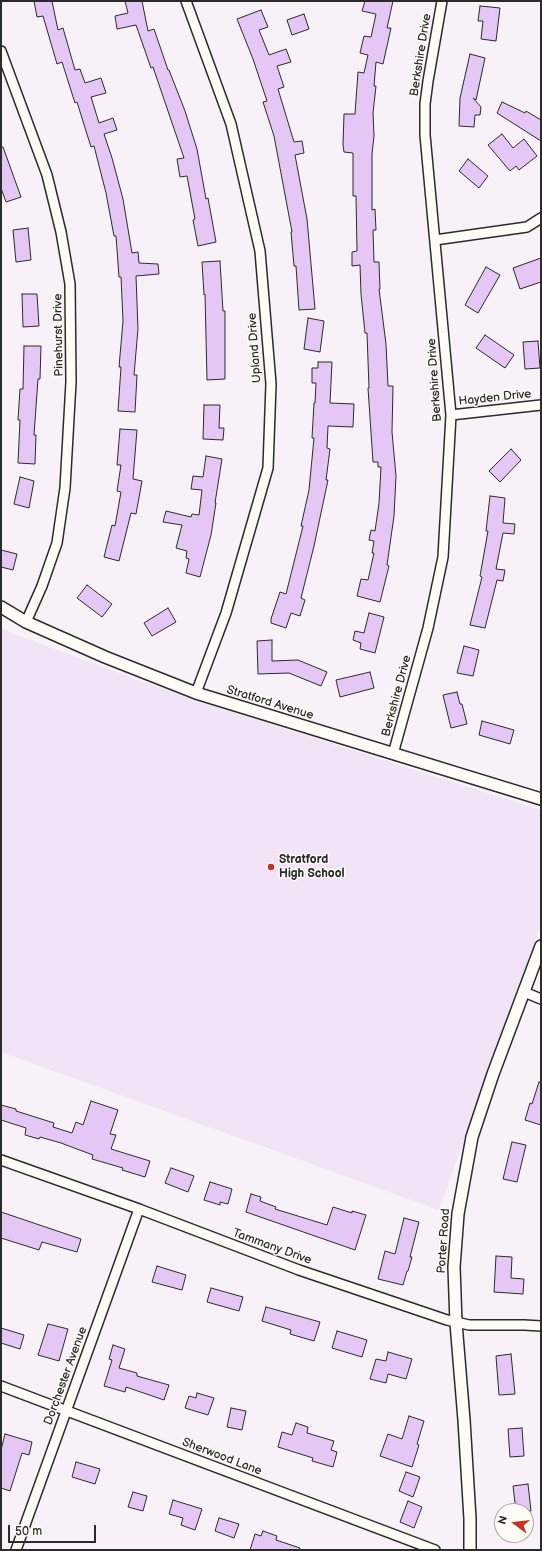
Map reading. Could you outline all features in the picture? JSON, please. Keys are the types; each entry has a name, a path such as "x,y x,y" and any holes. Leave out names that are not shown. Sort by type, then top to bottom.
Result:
{"street":[{"name":"Upland Drive","path":"186,1 231,124 260,251 271,384 268,468 226,613 196,693"},
{"name":"Berkshire Drive","path":"393,754 428,628 443,557 451,415 425,134 425,104 442,1"},
{"name":"Pinehurst Drive","path":"1,52 47,175 61,232 70,284 72,382 65,488 57,543 42,586 26,622"},
{"path":"435,240 526,227 541,218"},
{"name":"Hayden Drive","path":"451,415 541,405"},
{"name":"Stratford Avenue","path":"1,607 26,622 105,657 196,693 541,799"},
{"name":"Porter Road","path":"470,1550 470,1519 456,1323 454,1267 458,1214 464,1174 472,1137 493,1074 541,946"},
{"path":"524,992 541,999"},
{"name":"Tammany Drive","path":"1,1160 139,1209 299,1270 456,1323 469,1325 524,1324 541,1326"},
{"name":"Dorchester Avenue","path":"16,1550 139,1209"},
{"name":"Sherwood Lane","path":"1,1386 435,1550"}],"shaded area":[{"name":"Stratford High School","path":"1,627 11,633 185,697 541,810 541,924 439,1210 1,1052"}],"building":[{"path":"34,1 52,1 58,30 63,28 75,70 80,69 85,83 101,78 106,93 91,97 99,123 113,118 117,130 104,134 123,199 132,253 138,252 139,263 158,264 159,274 136,276 138,329 134,375 137,375 135,412 118,411 121,367 119,367 123,321 121,277 119,277 116,236 114,236 106,193 94,146 91,147 77,102 75,103 62,62 57,64 43,16 37,17"},
{"path":"125,1 142,1 148,31 154,29 168,70 185,111 197,149 216,242 198,246 193,220 195,219 187,176 180,177 177,159 184,158 153,67 151,68 136,25 117,29 115,16 128,13"},
{"path":"365,1 393,1 387,28 391,28 383,64 376,62 374,86 376,86 373,113 374,136 372,154 372,210 375,209 376,230 373,230 374,262 379,262 379,289 386,344 388,386 393,386 392,432 396,476 394,516 387,565 389,566 380,602 357,596 361,579 368,580 374,553 372,553 374,541 369,540 371,530 375,531 379,503 381,467 378,467 378,462 373,462 368,388 367,333 365,333 360,265 352,266 352,252 357,251 356,196 353,196 353,153 344,152 343,145 344,114 355,114 358,72 364,73 368,55 360,53 364,36 371,37 376,14 362,11"},
{"path":"480,6 500,8 496,41 481,39 483,21 478,21"},
{"path":"261,10 268,27 259,30 269,55 286,49 291,62 277,66 284,87 278,89 294,142 302,141 304,153 295,155 307,219 315,309 299,310 292,232 274,136 263,102 267,101 253,59 237,19"},
{"path":"304,14 309,29 292,35 287,20"},
{"path":"470,54 485,58 476,100 473,98 481,107 480,115 475,115 474,127 459,126 460,98"},
{"path":"502,102 525,113 526,111 541,120 541,141 497,113"},
{"path":"502,134 513,148 524,139 537,156 519,170 516,166 510,171 488,145"},
{"path":"1,147 3,147 21,197 6,202 1,188"},
{"path":"468,159 488,176 479,188 459,171"},
{"path":"28,228 31,260 16,262 13,230"},
{"path":"541,258 541,282 520,289 513,268"},
{"path":"220,261 223,311 225,311 225,379 207,380 205,294 204,295 202,262"},
{"path":"486,267 500,275 478,313 465,305"},
{"path":"22,294 37,294 39,326 23,327"},
{"path":"308,318 324,321 320,352 304,349"},
{"path":"485,335 514,355 505,368 476,348"},
{"path":"538,341 540,368 525,369 523,342"},
{"path":"24,346 41,346 40,379 38,379 34,435 36,435 35,464 18,463 20,420 18,420 20,389 23,389"},
{"path":"318,362 332,362 330,403 354,404 353,427 328,426 327,448 330,449 326,480 328,480 301,598 305,600 300,616 291,613 286,628 271,623 271,619 280,592 286,594 303,526 301,526 309,490 314,438 312,438 316,383 312,383 312,368 318,368"},
{"path":"204,405 220,405 219,428 224,428 223,440 203,439"},
{"path":"120,429 137,430 133,479 142,481 136,514 131,513 119,561 104,557 112,525 115,526 121,492 117,491 121,465 117,465"},
{"path":"511,449 521,460 500,482 489,471"},
{"path":"206,456 222,459 211,535 200,577 186,573 189,559 186,558 187,551 176,548 182,525 163,522 166,511 191,517 192,514 199,515 202,490 191,489 193,476 203,477"},
{"path":"20,477 34,481 29,508 14,504"},
{"path":"490,496 505,498 503,523 515,524 514,534 503,533 496,569 505,570 503,581 497,580 485,628 470,625 482,577 480,576 488,531 486,531"},
{"path":"1,550 17,554 13,570 1,567"},
{"path":"87,585 112,604 102,617 77,598"},
{"path":"168,608 176,622 152,636 144,623"},
{"path":"369,613 384,617 375,653 360,649 361,643 353,640 355,631 364,633"},
{"path":"272,640 272,661 298,660 327,672 321,686 289,673 258,674 257,641"},
{"path":"464,646 479,650 473,676 457,673"},
{"path":"370,672 374,688 340,697 336,680"},
{"path":"457,692 467,724 451,728 443,695"},
{"path":"482,721 514,730 510,744 479,735"},
{"path":"539,1082 541,1083 541,1125 525,1120"},
{"path":"91,1101 118,1110 110,1134 116,1135 111,1149 150,1161 145,1177 122,1170 123,1168 92,1159 93,1155 61,1143 40,1137 39,1139 25,1135 26,1128 1,1120 1,1105 54,1123 53,1127 72,1133 76,1122 83,1125"},
{"path":"512,1142 526,1145 517,1182 503,1179"},
{"path":"171,1168 194,1176 188,1192 165,1183"},
{"path":"210,1182 232,1189 228,1204 220,1202 220,1205 204,1200"},
{"path":"251,1194 261,1197 260,1201 276,1207 275,1209 327,1225 333,1207 352,1213 352,1211 366,1215 355,1250 246,1212"},
{"path":"1,1212 81,1239 77,1252 42,1242 39,1250 1,1238"},
{"path":"404,1218 419,1222 410,1257 412,1257 403,1285 378,1279 385,1251 395,1254"},
{"path":"496,1256 512,1257 511,1278 524,1279 523,1294 494,1292"},
{"path":"157,1266 186,1275 182,1290 152,1282"},
{"path":"211,1288 243,1297 239,1311 207,1302"},
{"path":"266,1307 320,1322 314,1341 290,1334 291,1330 262,1321"},
{"path":"48,1324 68,1329 59,1361 38,1355"},
{"path":"1,1328 24,1335 20,1349 1,1343"},
{"path":"337,1331 367,1340 362,1357 332,1348"},
{"path":"113,1345 125,1349 119,1368 137,1373 137,1376 169,1385 164,1400 126,1387 125,1392 104,1386 112,1360 109,1359"},
{"path":"388,1352 412,1359 406,1379 388,1374 386,1383 370,1379 376,1359 386,1361"},
{"path":"511,1354 515,1394 499,1395 496,1356"},
{"path":"197,1393 214,1398 208,1415 185,1408 189,1396 196,1398"},
{"path":"231,1408 246,1411 242,1430 227,1427"},
{"path":"409,1416 424,1421 417,1444 419,1445 412,1467 380,1456 388,1434 402,1439"},
{"path":"296,1423 308,1427 307,1433 334,1441 331,1450 337,1452 333,1467 312,1461 313,1458 278,1447 282,1432 292,1435"},
{"path":"522,1428 524,1456 510,1457 508,1429"},
{"path":"5,1434 32,1442 29,1455 22,1453 10,1491 1,1488 1,1450"},
{"path":"76,1462 100,1469 95,1484 72,1477"},
{"path":"406,1472 420,1477 413,1497 399,1491"},
{"path":"528,1484 530,1503 515,1503 513,1486"},
{"path":"133,1492 147,1496 143,1511 128,1507"},
{"path":"173,1500 202,1509 195,1530 181,1525 183,1518 169,1514"},
{"path":"408,1501 422,1507 414,1528 400,1522"},
{"path":"219,1518 239,1524 234,1538 215,1531"},
{"path":"263,1531 277,1536 276,1540 300,1548 299,1550 250,1550 255,1534 261,1536"}],"place":[{"name":"Stratford High School","path":"271,867"}]}
